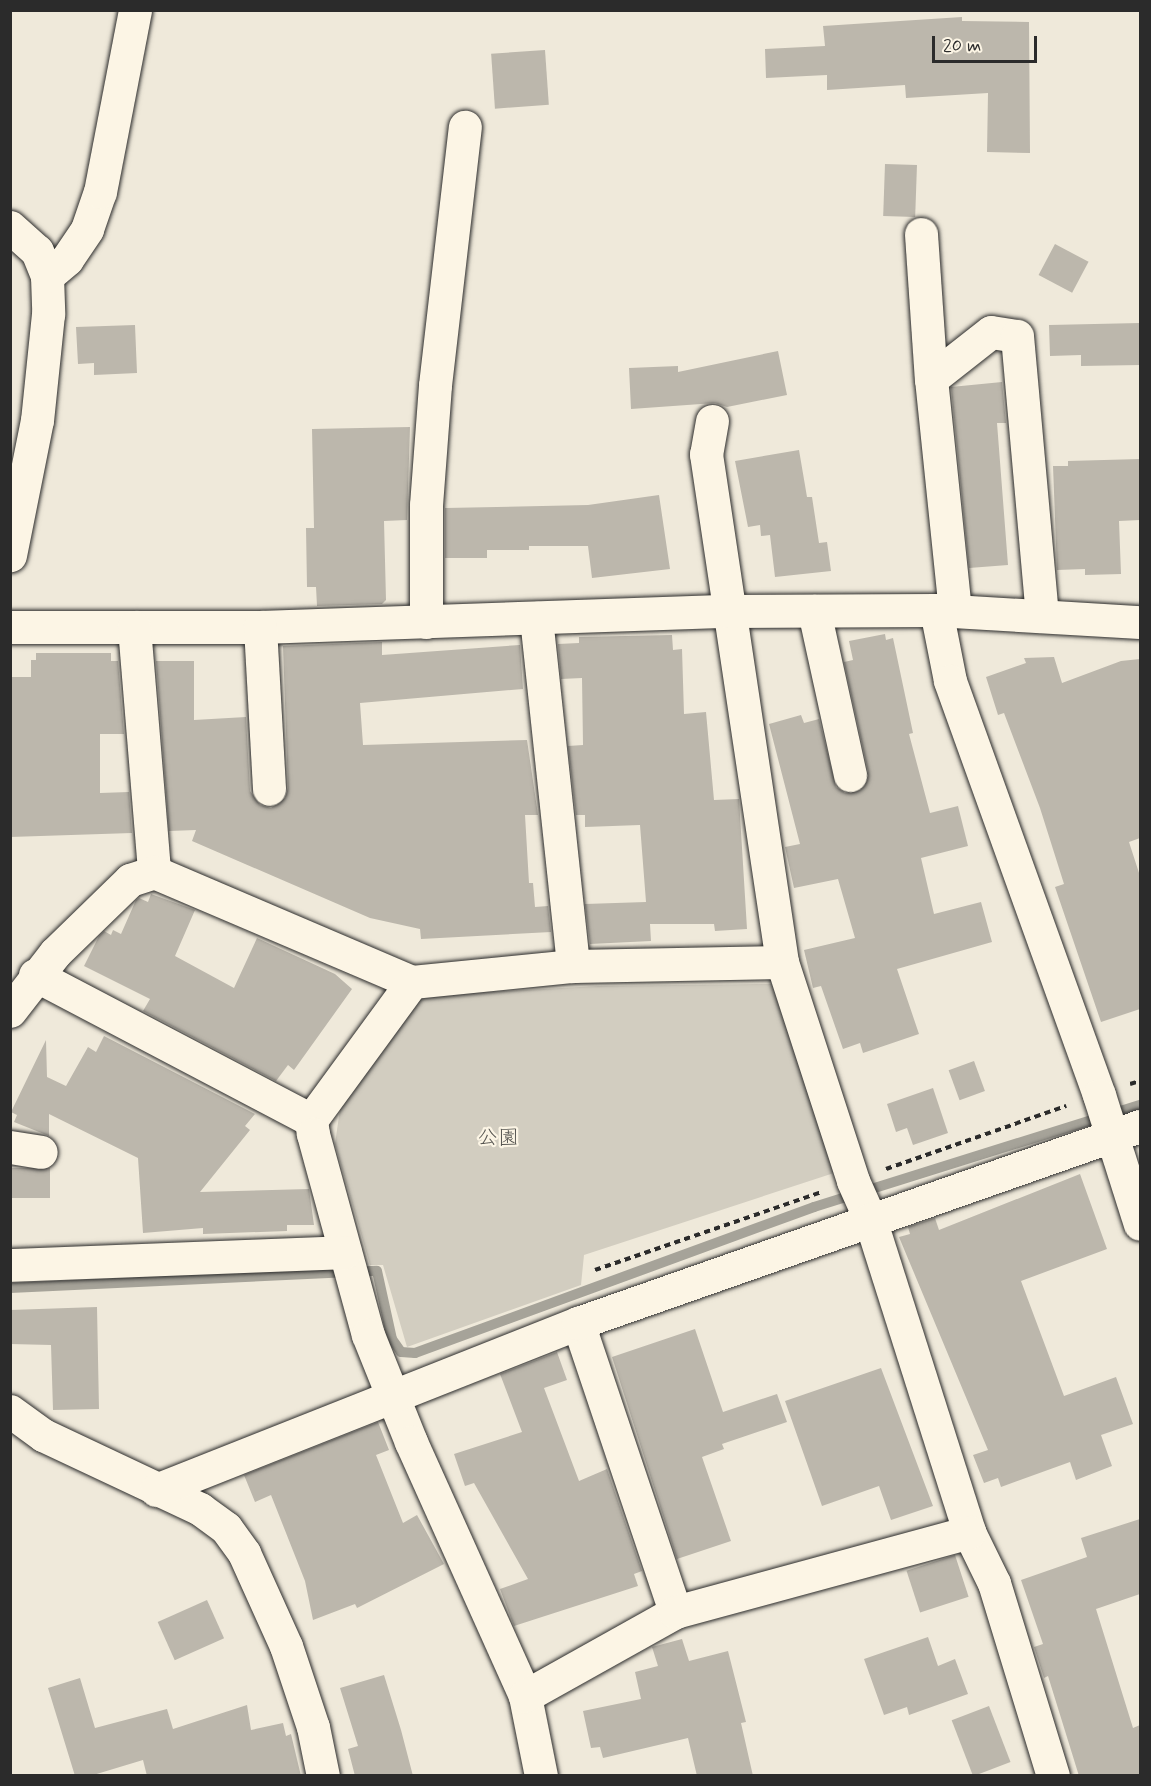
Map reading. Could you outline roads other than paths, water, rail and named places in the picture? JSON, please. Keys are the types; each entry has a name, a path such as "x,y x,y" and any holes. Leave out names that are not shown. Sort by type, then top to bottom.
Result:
{"street":[{"path":"47,276 67,259 87,229 100,192 135,10"},
{"path":"426,622 426,505 434,396 465,127"},
{"path":"10,227 37,251 47,276 48,314 37,420 11,548"},
{"path":"921,234 950,681 1099,1095 1126,1131 1140,1224"},
{"path":"930,379 991,332 1017,336 1042,616"},
{"path":"712,421 706,454 782,962 853,1181 870,1219 969,1532 994,1583 1053,1776"},
{"path":"10,627 260,627 728,610 945,610 1140,622"},
{"path":"814,610 850,775"},
{"path":"536,618 573,966"},
{"path":"134,627 154,872"},
{"path":"260,627 269,789"},
{"path":"10,1011 35,975 130,880 154,872 412,982 573,966 782,962"},
{"path":"35,975 311,1120 368,1335 391,1394 525,1696 542,1776"},
{"path":"311,1120 412,982"},
{"path":"156,1490 391,1394 578,1323 1126,1131"},
{"path":"10,1265 345,1252"},
{"path":"578,1323 675,1612"},
{"path":"10,1411 43,1435 200,1509 226,1528 244,1553 286,1646 313,1727 323,1776"},
{"path":"525,1696 675,1612 969,1532"}],"waterway":[{"path":"10,1288 377,1271 392,1339 401,1352 415,1353 814,1207 1140,1105"}],"park label":[{"name":"公園","path":"498,1138"}]}
